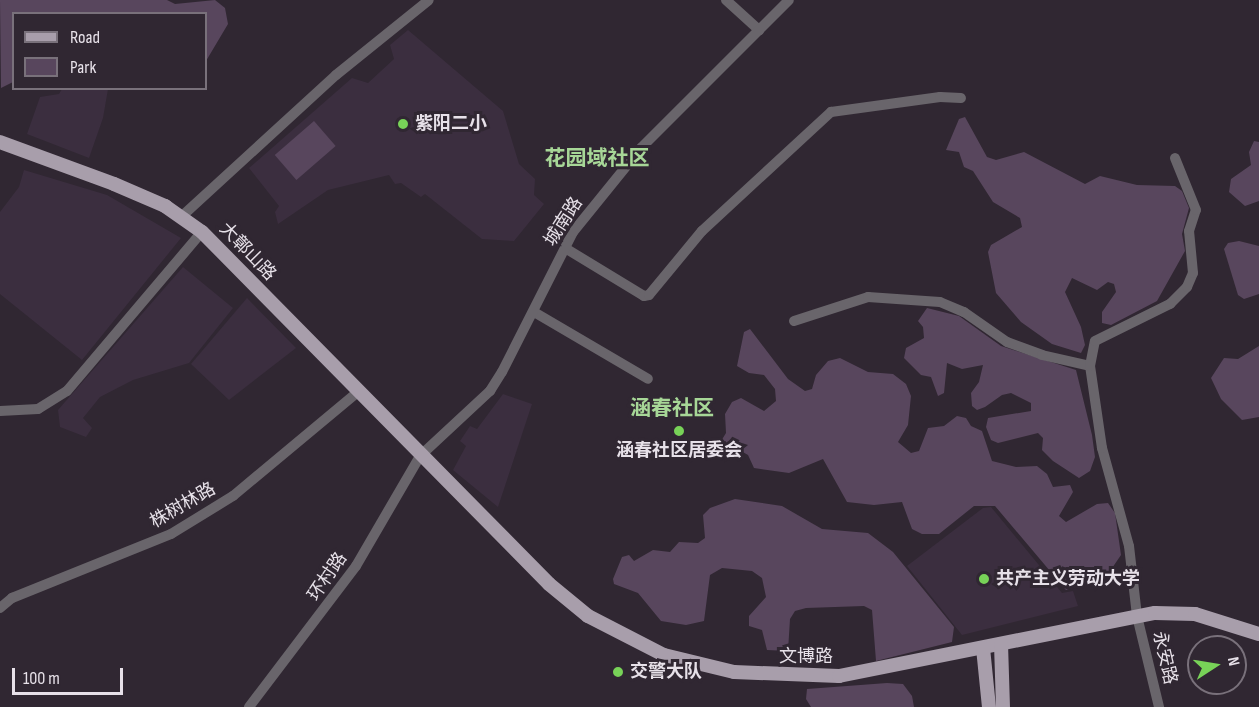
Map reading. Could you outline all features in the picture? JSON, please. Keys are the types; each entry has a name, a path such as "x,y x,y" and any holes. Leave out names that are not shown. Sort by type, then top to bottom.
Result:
{"main road":[{"name":"大鄣山路","path":"0,142 114,184 181,217 202,232 420,456"},
{"name":"文博路","path":"420,456 526,562 588,616 664,655 734,672 806,677 864,674 1137,616 1195,614 1259,634"},
{"path":"1001,644 1003,707"},
{"path":"983,648 989,707"}],"street":[{"path":"181,217 336,75 429,0"},
{"path":"726,0 759,30"},
{"name":"城南路","path":"420,456 490,391 534,312 573,232 641,148 789,0"},
{"path":"565,248 644,296 649,295 702,231 831,112 940,97 961,98"},
{"path":"794,321 868,297 940,302 964,312 1007,342 1042,356 1090,366 1095,341 1137,324 1170,304 1187,286 1193,273 1189,231 1196,210 1175,158"},
{"path":"0,411 38,409 67,391 202,232"},
{"path":"534,312 648,379"},
{"name":"永安路","path":"1090,366 1102,448 1129,546 1137,616 1159,707"},
{"name":"株树林路","path":"0,608 12,598 171,534 233,496 358,392"},
{"name":"环村路","path":"249,707 356,566 420,456"}],"shaded area":[{"name":"紫阳二小","path":"408,30 503,111 519,164 535,179 534,195 544,204 514,241 482,239 425,194 421,197 401,183 395,184 389,175 328,190 278,224 275,212 279,206 249,168 352,78 368,83 394,59 390,45"},
{"path":"61,90 108,90 103,118 89,158 27,134 40,97 59,94"},
{"path":"24,170 107,195 181,238 82,360 0,294 0,212 19,187"},
{"path":"183,267 233,308 189,363 133,380 100,397 83,418 92,428 86,437 60,427 58,410"},
{"path":"247,298 296,348 229,400 191,364"},
{"path":"503,394 532,404 498,507 453,470 466,446 460,441 470,426 477,429"},
{"name":"共产主义劳动大学","path":"991,507 1062,593 1073,591 1078,606 962,635 907,566 983,508"}],"green space":[{"path":"0,0 167,0 175,4 215,0 225,8 228,24 207,59 207,12 12,12 12,82 1,88"},
{"path":"965,117 987,157 996,160 1024,152 1085,184 1100,176 1137,185 1175,186 1182,191 1189,208 1182,234 1185,251 1157,301 1111,325 1102,323 1102,312 1116,292 1114,284 1108,282 1097,290 1072,278 1065,292 1081,327 1085,345 1081,353 1052,344 1021,322 996,293 988,252 991,245 1022,227 1020,218 993,202 973,171 964,167 959,152 946,150 959,119"},
{"path":"314,121 336,146 296,180 275,155"},
{"path":"1254,141 1259,142 1259,201 1245,206 1229,192 1231,179 1251,165 1249,152"},
{"path":"1239,241 1259,246 1259,294 1244,299 1238,295 1224,249 1228,243"},
{"path":"927,308 959,316 1001,346 1076,370 1092,435 1095,457 1090,471 1079,478 1053,461 1042,450 1043,438 1038,433 998,443 991,440 986,427 988,418 1031,411 1031,403 1011,393 1002,395 977,410 972,406 971,393 979,382 983,365 962,369 947,363 944,393 938,396 931,377 921,375 904,358 906,348 924,338 923,327 918,321"},
{"path":"750,329 788,379 805,391 812,389 816,375 828,361 840,358 868,372 893,374 906,384 911,396 908,425 898,442 911,453 919,451 928,428 944,426 957,416 966,418 971,426 982,431 992,461 1016,467 1037,466 1047,474 1053,487 1070,485 1073,492 1059,516 1066,522 1097,504 1108,503 1115,513 1121,555 1106,577 1066,590 995,506 974,506 939,534 922,534 912,529 902,502 874,505 847,502 823,459 789,473 754,468 748,455 741,451 724,452 718,446 726,433 725,414 732,402 741,398 764,411 776,401 775,389 764,375 749,373 737,366 744,332"},
{"path":"1259,346 1259,417 1242,420 1221,399 1211,378 1224,358 1238,359"},
{"path":"735,499 782,506 822,529 868,533 893,552 954,627 952,642 876,661 872,610 864,606 806,608 795,611 790,619 788,651 767,650 762,630 749,626 749,616 766,597 762,578 752,571 722,568 710,575 704,621 686,625 661,621 638,593 614,584 613,579 622,557 629,555 634,561 653,550 670,552 679,542 698,543 705,538 703,515 710,508"},
{"path":"887,683 903,684 912,696 914,707 811,707 806,699 807,689"}],"place":[{"name":"紫阳二小","path":"403,124"},
{"name":"涵春社区居委会","path":"679,431"},
{"name":"共产主义劳动大学","path":"984,579"},
{"name":"交警大队","path":"618,672"}],"district":[{"name":"花园域社区","path":"597,159"},
{"name":"涵春社区","path":"672,409"}]}
